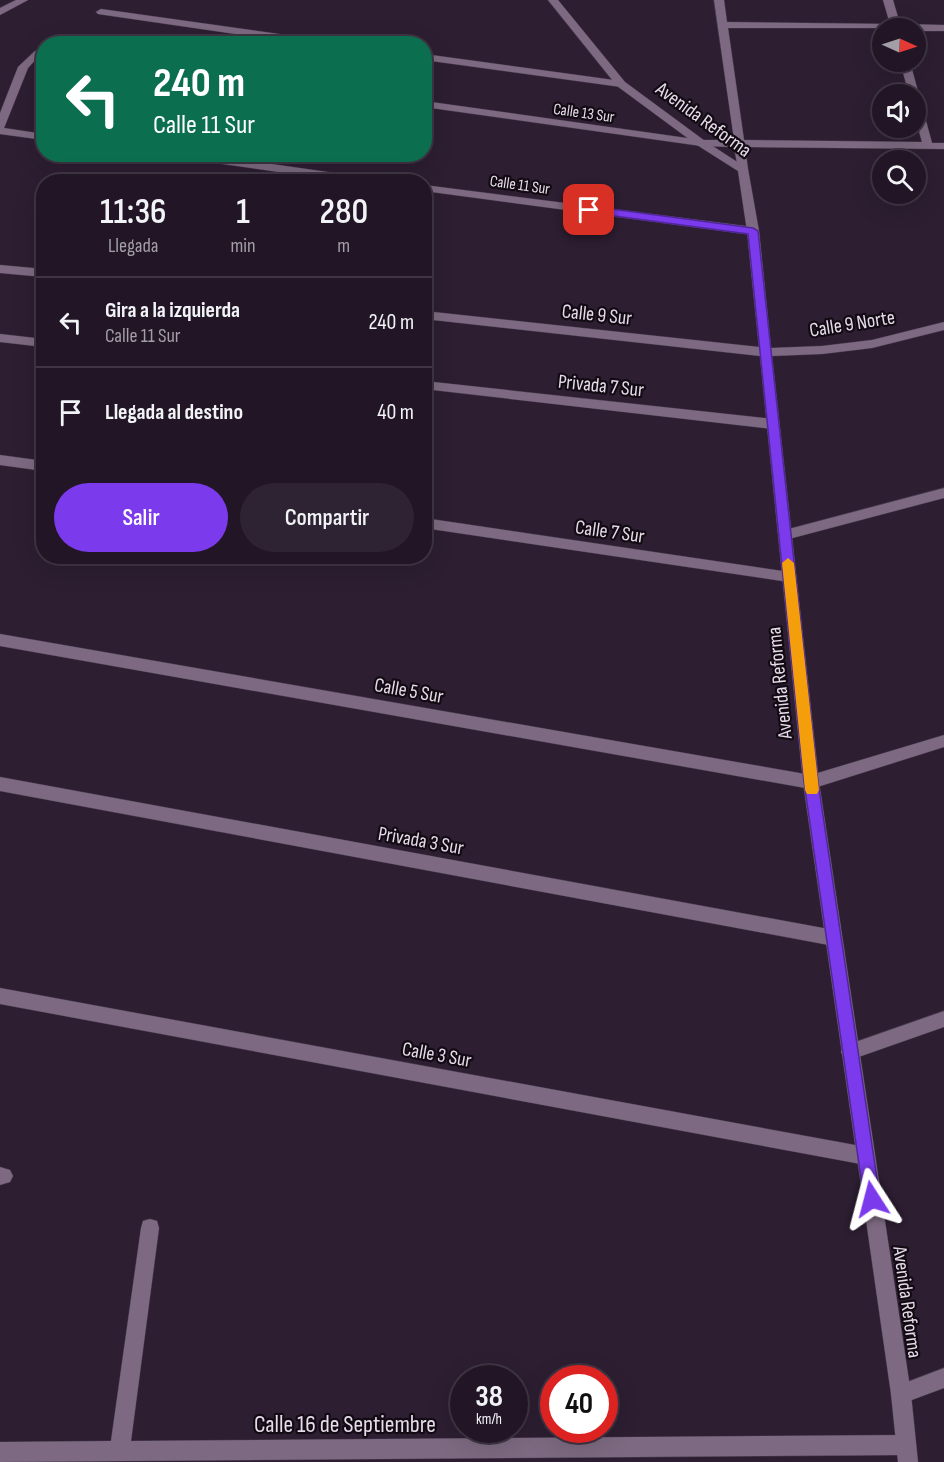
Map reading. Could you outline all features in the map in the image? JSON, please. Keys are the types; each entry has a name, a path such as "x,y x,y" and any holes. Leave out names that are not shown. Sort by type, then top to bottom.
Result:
{"street":[{"path":"0,12 23,0"},
{"name":"Avenida Reforma","path":"553,0 621,84 701,143 743,169 753,231 811,782 901,1394 907,1454"},
{"path":"719,0 743,169"},
{"path":"888,0 893,18"},
{"path":"101,12 272,36"},
{"path":"723,25 872,28"},
{"path":"926,28 944,28"},
{"path":"0,126 23,67 36,56"},
{"path":"432,58 621,84"},
{"name":"Calle 13 Sur","path":"432,105 701,143 944,146"},
{"path":"0,131 36,136"},
{"path":"926,138 928,146"},
{"path":"232,162 319,174"},
{"name":"Calle 11 Sur","path":"432,189 753,231"},
{"path":"0,269 36,272"},
{"name":"Calle 9 Sur","path":"432,316 766,352"},
{"name":"Calle 9 Norte","path":"766,352 822,350 872,344 944,326"},
{"path":"0,338 36,342"},
{"name":"Privada 7 Sur","path":"432,387 773,424"},
{"path":"0,460 36,465"},
{"path":"785,535 944,494"},
{"name":"Calle 7 Sur","path":"432,524 789,577"},
{"name":"Calle 5 Sur","path":"0,640 811,782"},
{"path":"811,782 944,741"},
{"name":"Privada 3 Sur","path":"0,783 834,938"},
{"name":"Calle 3 Sur","path":"0,996 866,1156"},
{"path":"850,1052 944,1019"},
{"path":"120,1451 150,1228"},
{"path":"901,1394 944,1378"},
{"name":"Calle 16 de Septiembre","path":"0,1452 907,1454"}],"slow traffic":[{"path":"788,563 812,790"}],"route":[{"path":"589,210 753,231 811,782 872,1199"}]}
